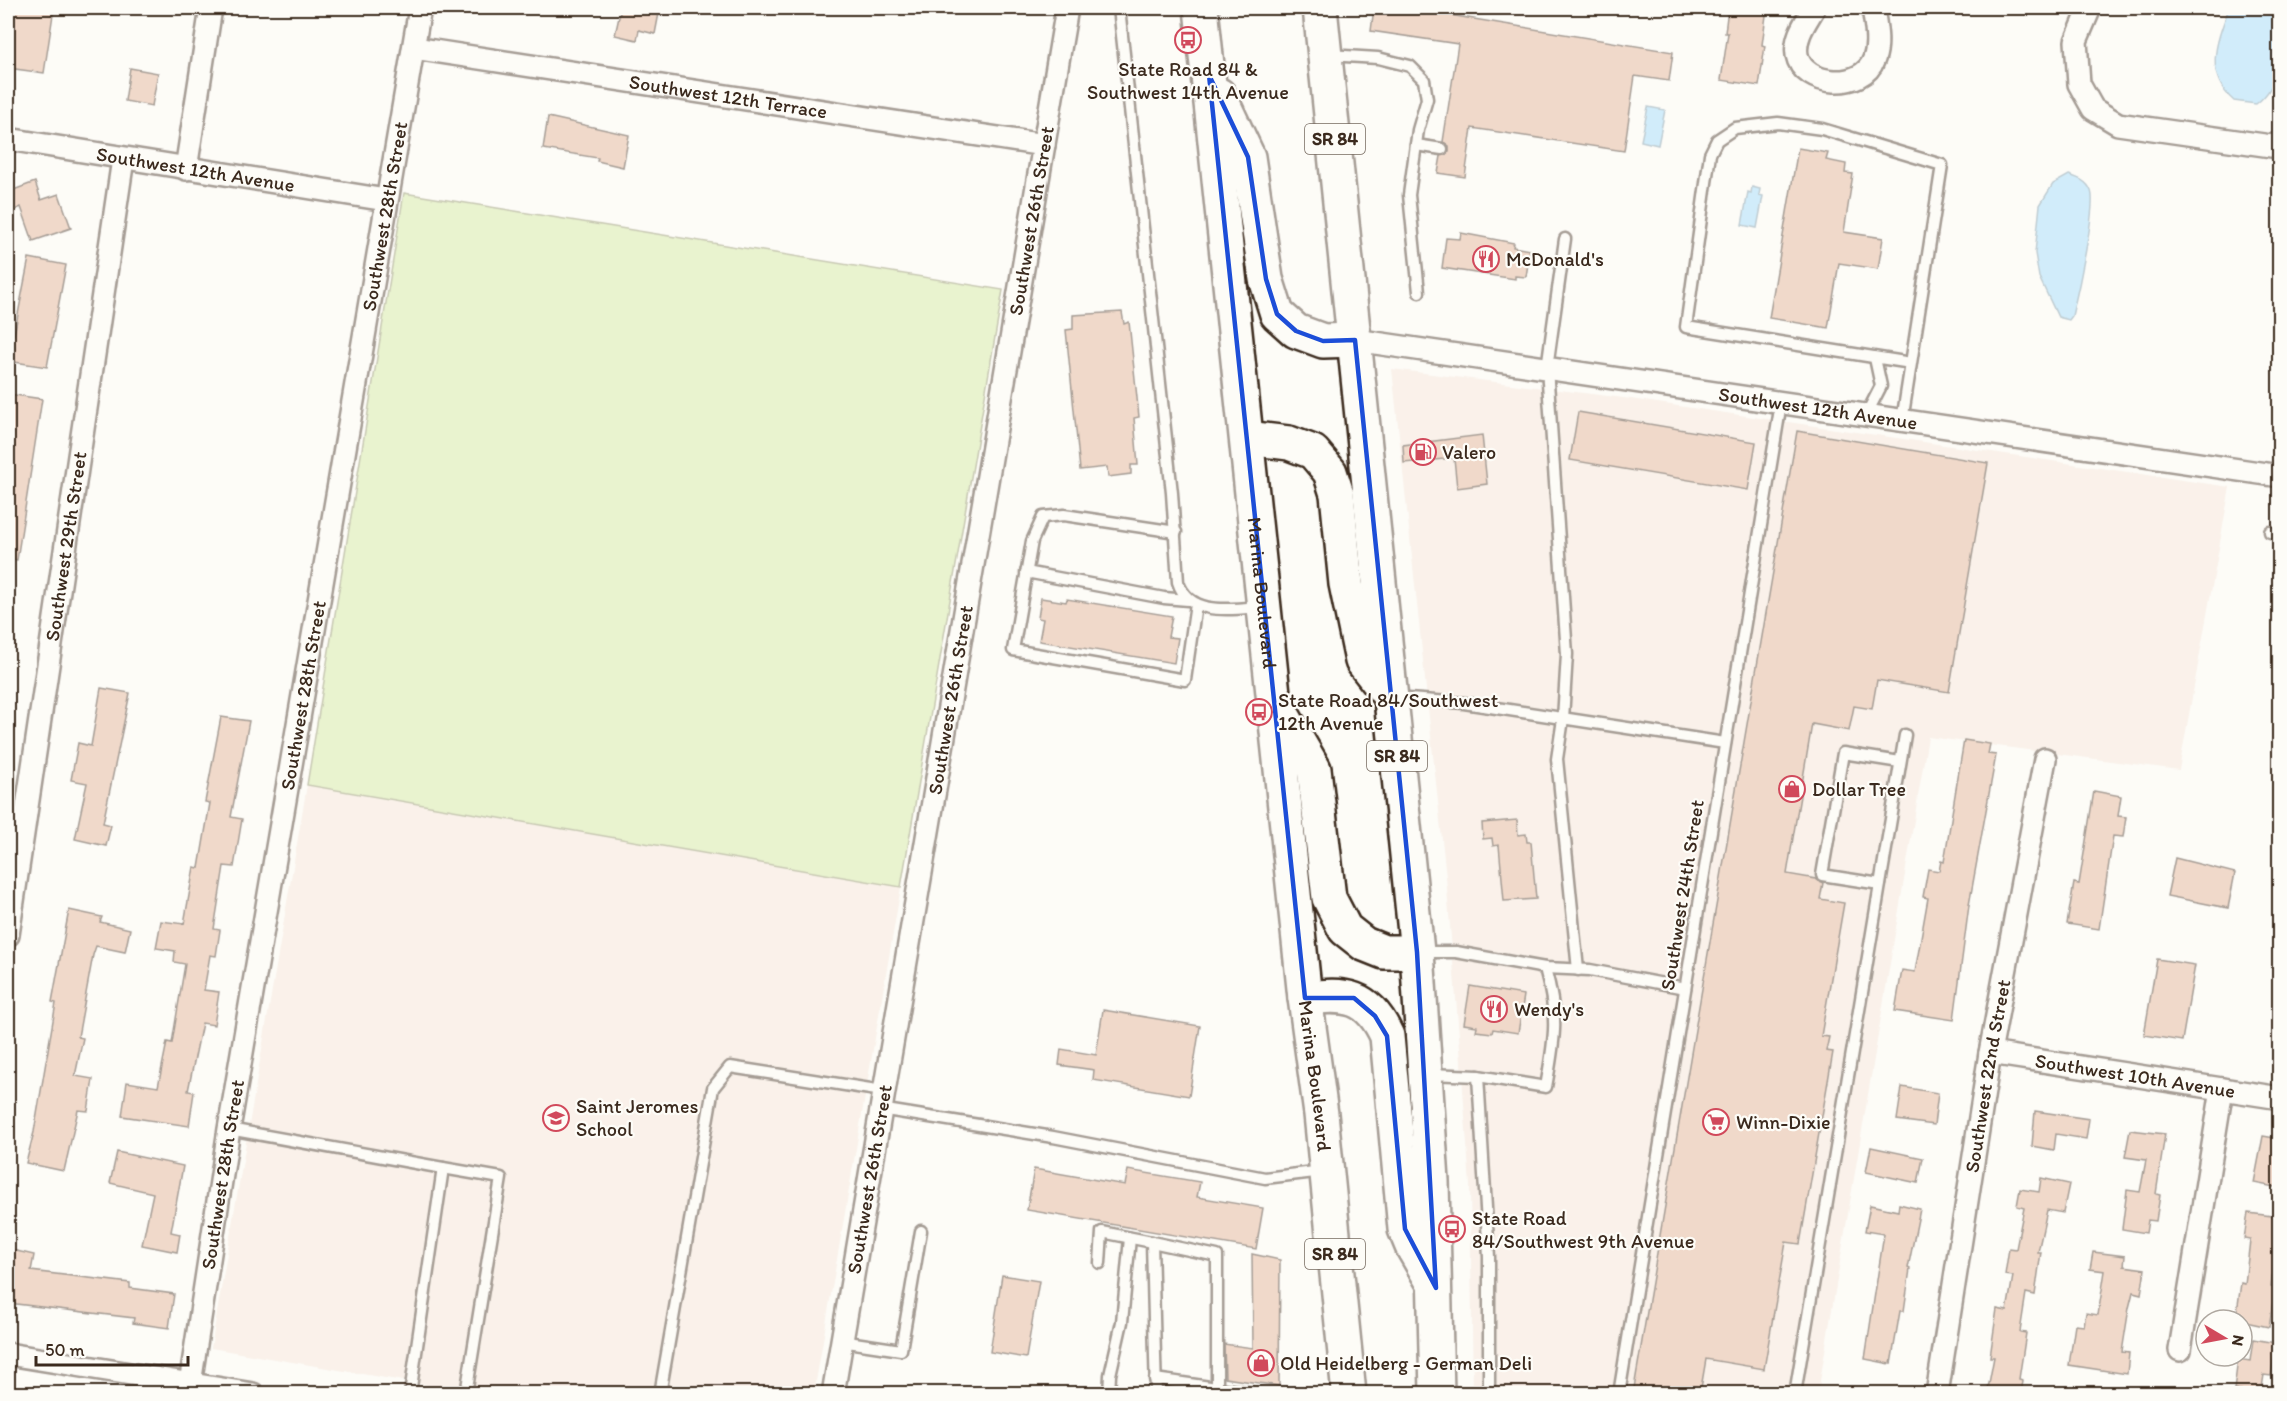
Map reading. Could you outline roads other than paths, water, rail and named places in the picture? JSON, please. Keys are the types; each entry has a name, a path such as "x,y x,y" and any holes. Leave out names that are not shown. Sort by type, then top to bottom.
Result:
{"main road":[{"name":"Marina Boulevard","path":"1201,8 1305,998 1327,1171 1349,1394"},
{"name":"SR 84","path":"1320,8 1417,952 1436,1288 1437,1394"},
{"path":"1209,75 1248,157 1266,279 1277,314 1296,331 1323,341 1355,340"},
{"path":"1247,438 1289,443 1313,452 1330,472 1337,494 1346,584 1362,661 1391,698"},
{"path":"1274,700 1314,769 1329,898 1345,929 1364,945 1384,952 1417,952"},
{"path":"1305,998 1335,995 1354,998 1375,1016 1387,1036 1405,1229 1436,1288"}],"street":[{"path":"186,169 212,8"},
{"name":"Southwest 28th Street","path":"203,1388 229,1128 420,8"},
{"name":"Southwest 26th Street","path":"833,1394 1067,8"},
{"path":"1814,8 1799,34 1797,56 1808,71 1836,82 1858,77 1873,62 1876,45 1873,8"},
{"path":"2090,8 2076,41 2079,84 2093,109 2118,124 2271,146 2280,143"},
{"name":"Southwest 12th Terrace","path":"414,48 1044,145"},
{"name":"Southwest 12th Avenue","path":"8,139 386,200"},
{"name":"Southwest 29th Street","path":"8,935 123,159"},
{"name":"Southwest 12th Avenue","path":"1355,340 2280,476"},
{"name":"Southwest 22nd Street","path":"1937,1394 1990,1053 2045,759"},
{"name":"Southwest 10th Avenue","path":"1990,1053 2280,1098"},
{"path":"2180,1350 2222,1089"},
{"path":"8,1354 203,1388 253,1394"}],"lane":[{"path":"1119,8 1176,532 1178,582 1180,591 1192,602"},
{"path":"1325,55 1378,58 1410,66 1424,80 1427,99 1416,145 1409,195 1419,292"},
{"path":"1902,420 1911,363 1942,165 1822,129 1778,123 1735,128 1717,140 1710,154 1686,327 1911,363"},
{"path":"1416,145 1442,149"},
{"path":"1565,239 1547,368 1565,593 1567,654 1563,719 1557,759 1578,969"},
{"path":"1866,415 1881,386 1875,358"},
{"name":"Southwest 24th Street","path":"1619,1394 1781,403"},
{"path":"1176,532 1064,514 1042,517 1032,541 1013,650 1185,680 1192,602"},
{"path":"1026,572 1192,602 1212,609 1264,607"},
{"path":"1391,698 1464,703 1725,743"},
{"path":"1795,1394 1905,735"},
{"path":"1880,884 1822,875 1843,753 1900,762"},
{"path":"1417,952 1456,952 1545,968 1578,969 1685,988"},
{"path":"1425,1074 1478,1076 1546,1087 1556,1029 1554,1003 1545,968"},
{"path":"660,1394 713,1088 730,1067 1053,1137 1265,1178 1327,1171"},
{"path":"1478,1076 1489,1257 1490,1394"},
{"path":"229,1128 501,1178 466,1394"},
{"path":"410,1394 443,1168"},
{"path":"842,1341 901,1350 921,1231"},
{"path":"1100,1263 1102,1232 1217,1256 1217,1391"},
{"path":"1109,1394 1110,1375 1122,1322 1130,1238"},
{"path":"1152,1242 1156,1394"},
{"path":"1155,1379 1217,1391 1258,1394"}],"water":[{"path":"2229,8 2279,8 2280,48 2277,73 2266,95 2256,104 2234,101 2224,91 2218,80 2215,57"},
{"path":"1648,107 1665,110 1658,145 1641,141"},
{"path":"2069,175 2085,182 2091,191 2092,200 2086,251 2072,316 2069,320 2058,317 2039,277 2035,253 2040,205 2053,184"},
{"path":"1752,187 1760,189 1759,195 1763,196 1757,228 1742,225 1748,192 1751,193"}],"place":[{"name":"State Road 84 & Southwest 14th Avenue","path":"1188,40"},
{"name":"McDonald's","path":"1486,259"},
{"name":"Valero","path":"1423,452"},
{"name":"State Road 84/Southwest 12th Avenue","path":"1259,712"},
{"name":"Dollar Tree","path":"1792,789"},
{"name":"Wendy's","path":"1494,1009"},
{"name":"Saint Jeromes School","path":"556,1118"},
{"name":"Winn-Dixie","path":"1716,1122"},
{"name":"State Road 84/Southwest 9th Avenue","path":"1452,1229"},
{"name":"Old Heidelberg - German Deli","path":"1261,1363"}]}
